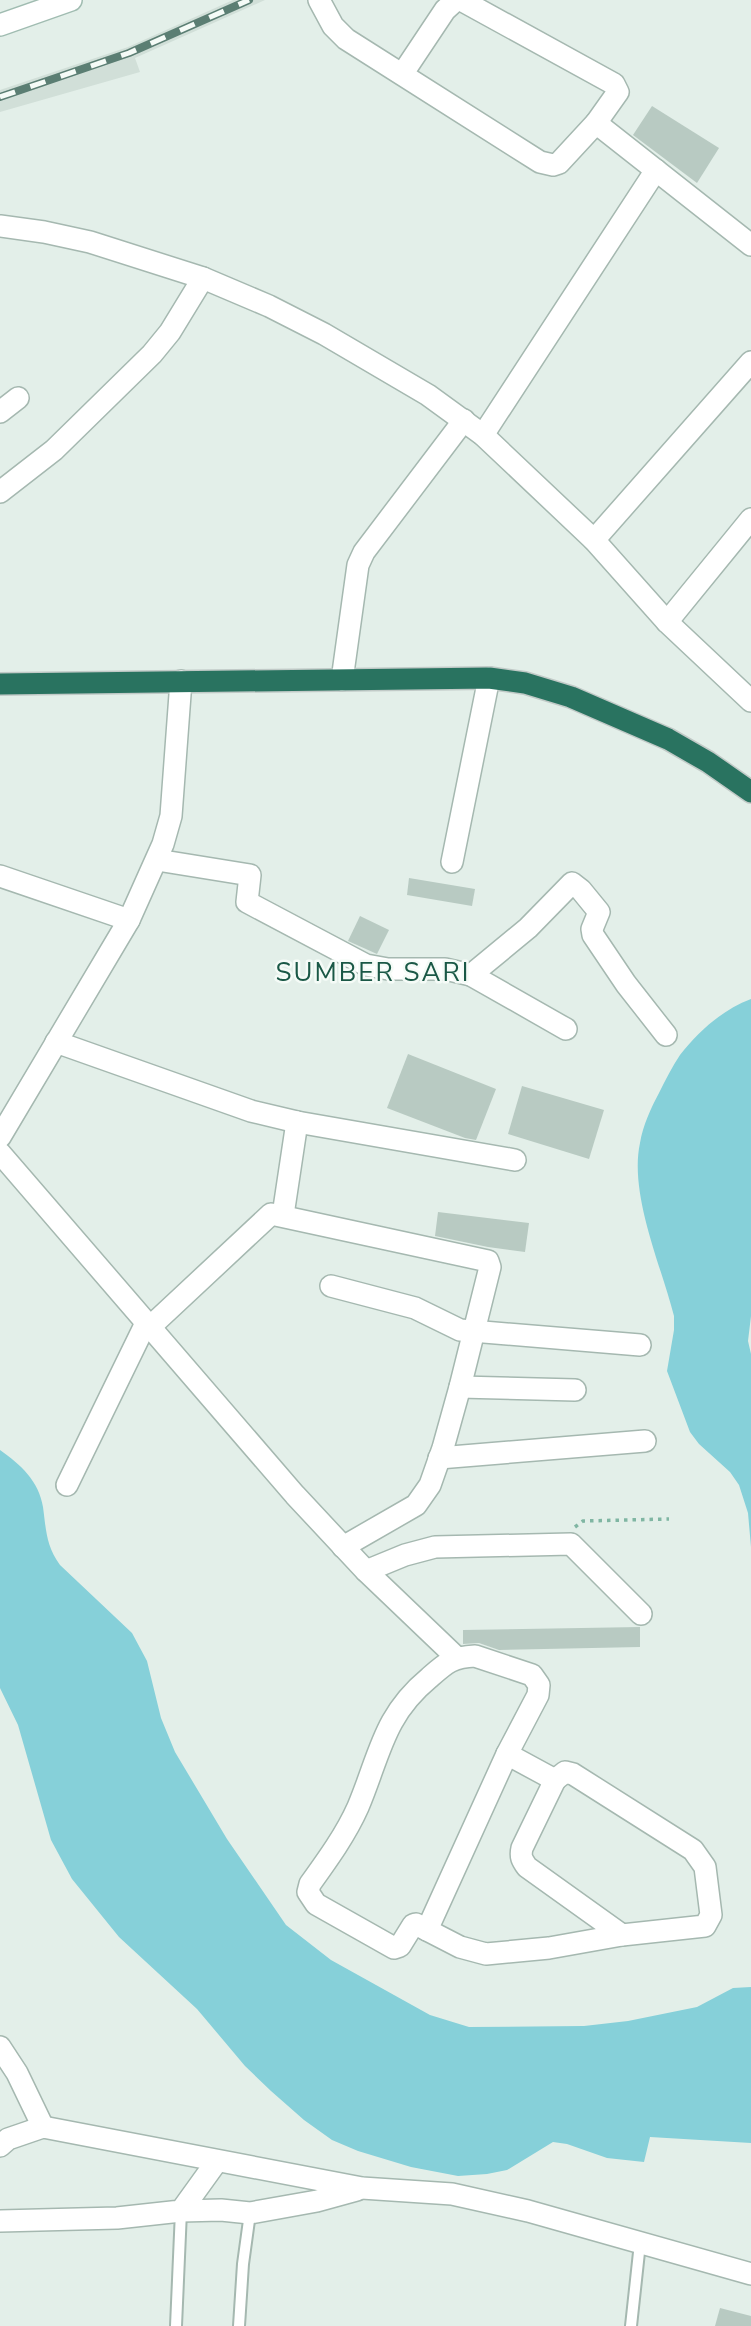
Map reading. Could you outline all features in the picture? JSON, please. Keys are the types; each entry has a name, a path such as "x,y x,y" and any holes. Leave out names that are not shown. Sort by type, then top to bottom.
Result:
{"highway":[{"path":"0,684 489,678 526,683 571,697 656,734 708,761 751,792"}],"street":[{"path":"0,25 71,0"},
{"path":"318,0 333,26 346,39 547,165 559,163 596,123 618,92 614,85 462,0 445,10 403,73"},
{"path":"596,123 751,246"},
{"path":"483,435 656,170"},
{"path":"0,226 90,242 203,278 269,306 382,367 483,435 594,540 667,622 751,701"},
{"path":"0,492 54,450 152,354 170,332 203,278"},
{"path":"594,540 751,362"},
{"path":"0,412 18,397"},
{"path":"342,680 358,565 364,552 464,420"},
{"path":"667,622 751,519"},
{"path":"452,862 489,678"},
{"path":"0,1137 129,920 157,860 171,816 181,681"},
{"path":"157,860 250,875 247,902 366,965 388,969 444,969 471,975 566,1029"},
{"path":"0,876 129,920"},
{"path":"471,975 528,928 572,883 599,912 592,929 593,935 626,984 666,1035"},
{"path":"55,1042 251,1111 297,1122 515,1160"},
{"path":"283,1215 297,1122"},
{"path":"0,1153 343,1547 456,1657"},
{"path":"67,1485 148,1325 267,1216 283,1215 485,1259 490,1267 460,1387 430,1485 416,1505 343,1547"},
{"path":"331,1286 415,1308 453,1328 640,1345"},
{"path":"460,1387 575,1390"},
{"path":"439,1458 645,1441"},
{"path":"366,1571 405,1555 435,1547 571,1544 641,1614"},
{"path":"428,1930 508,1754 538,1695 539,1685 532,1675 506,1664 475,1656 456,1657 413,1691 398,1710 376,1754 358,1807 343,1836 310,1884 308,1892 316,1904 394,1948 400,1946 416,1924 460,1947 485,1954 549,1948 622,1935 705,1926 710,1915 705,1867 693,1850 573,1774 565,1772 555,1780 520,1856 527,1867 622,1935"},
{"path":"508,1754 555,1780"},
{"path":"0,2047 17,2073 43,2127"},
{"path":"0,2146 8,2139 43,2127 362,2188 452,2194 528,2211 751,2274"},
{"path":"181,2211 217,2161"},
{"path":"0,2221 117,2218 181,2211 221,2210 250,2213 317,2201 362,2188"}],"lane":[{"path":"176,2326 181,2211"},
{"path":"239,2326 250,2213"},
{"path":"631,2326 640,2243"}],"path":[{"path":"571,1544 574,1529 583,1521 669,1519"}],"shaded area":[{"path":"233,0 265,0 135,58 140,72 0,112 0,90 128,47"}],"water":[{"path":"751,999 751,1316 748,1341 751,1354 751,1547 748,1513 739,1485 730,1472 699,1444 690,1432 667,1371 674,1316 642,1207 638,1163 641,1136 648,1117 680,1055 712,1022"},
{"path":"0,1450 15,1461 33,1481 41,1498 49,1544 60,1565 132,1633 147,1661 161,1718 175,1752 227,1839 286,1925 331,1960 430,2015 469,2027 584,2026 628,2021 697,2007 733,1988 751,1987 751,2143 650,2137 644,2162 607,2158 553,2142 507,2170 458,2176 411,2167 332,2140 271,2091 245,2066 197,2009 119,1937 72,1879 51,1840 18,1725 0,1688"}],"building":[{"path":"652,106 719,148 697,183 633,135"},
{"path":"409,878 475,889 472,906 407,895"},
{"path":"360,916 389,930 377,954 348,941"},
{"path":"408,1054 496,1089 476,1140 387,1108"},
{"path":"522,1086 604,1110 589,1159 508,1134"},
{"path":"438,1212 529,1223 525,1252 435,1236"},
{"path":"640,1627 640,1647 499,1650 479,1643 463,1644 463,1630"},
{"path":"720,2308 751,2316 751,2326 715,2326"}],"railway":[{"path":"0,97 129,53 249,0"}],"district":[{"name":"SUMBER SARI","path":"373,972"}]}
